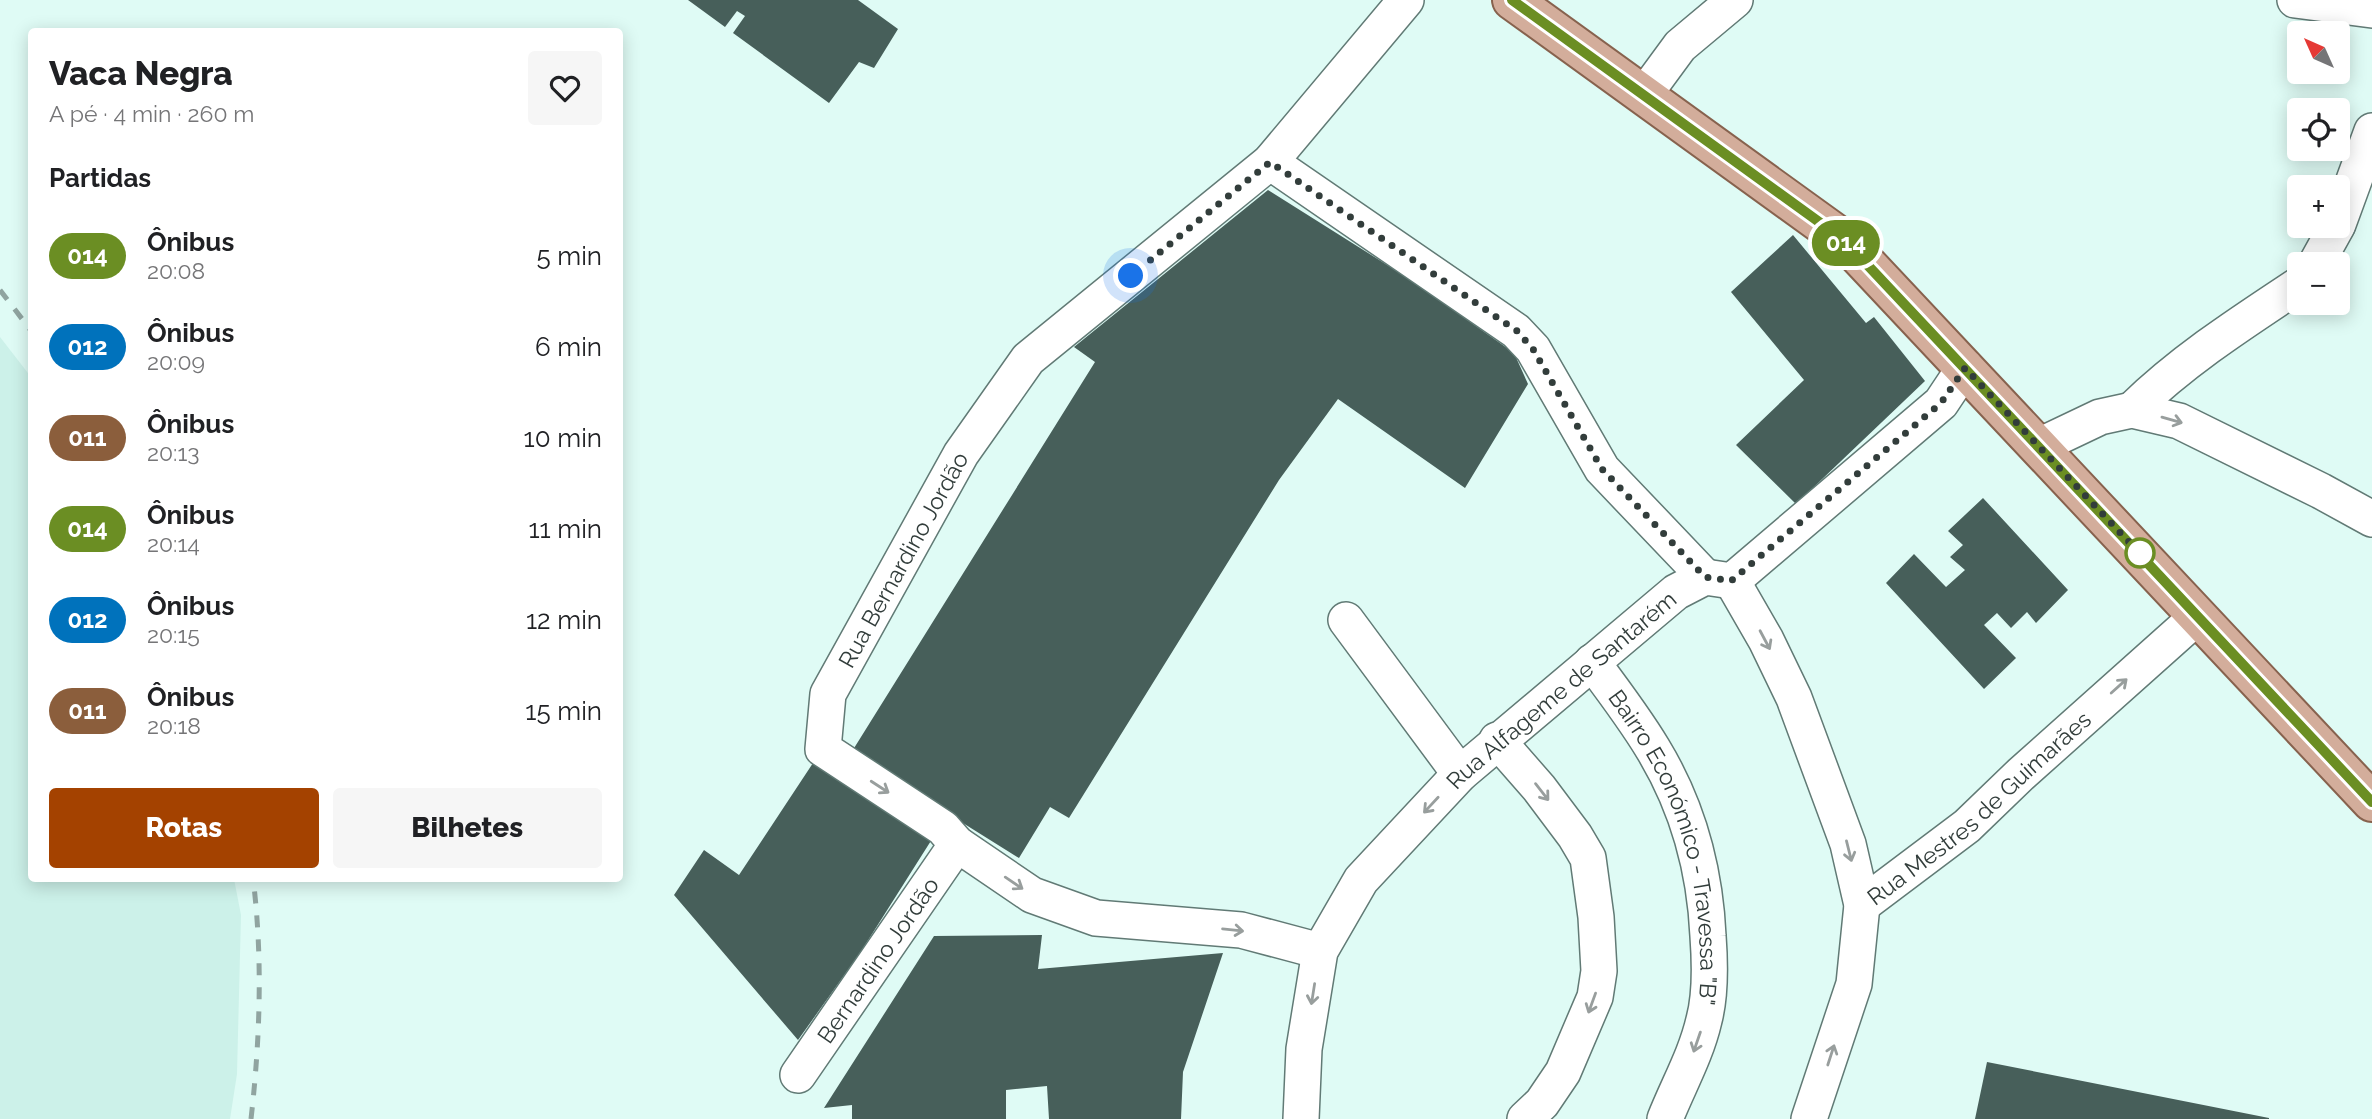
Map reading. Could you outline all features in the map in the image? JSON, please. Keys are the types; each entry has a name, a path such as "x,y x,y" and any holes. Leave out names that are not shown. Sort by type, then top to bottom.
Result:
{"main road":[{"path":"1512,0 1844,240 2372,802"}],"street":[{"name":"Rua Bernardino Jordão","path":"1320,951 1241,930 1096,918 1032,895 957,844 943,828 823,749 828,694 961,454 1028,359 1270,162 1406,0"},
{"path":"1644,95 1680,46 1735,0"},
{"path":"2295,0 2372,10"},
{"path":"2350,192 2372,131"},
{"path":"1270,162 1517,331 1533,349 1602,469 1718,579 1766,640 1794,698 1848,844 1862,905"},
{"path":"2132,410 2161,382 2287,293"},
{"name":"Rua Alfageme de Santarém","path":"1301,1119 1304,1049 1320,951 1361,880 1460,774 1497,740 1676,592 1718,579 1941,403 1965,368"},
{"path":"2039,446 2100,417 2132,410 2179,421 2372,519"},
{"name":"Rua Mestres de Guimarães","path":"1809,1119 1854,984 1862,905 1967,825 2198,616"},
{"path":"1346,620 1460,774"},
{"name":"Bairro Económico - Travessa \"B\"","path":"1592,662 1654,751 1687,821 1702,879 1710,962 1705,1020 1665,1119"},
{"path":"1497,740 1539,788 1588,858 1596,916 1599,971 1595,997 1563,1072 1542,1103 1525,1119"},
{"name":"Bernardino Jordão","path":"798,1074 957,844"}],"shaded area":[{"path":"0,337 28,373 28,882 235,882 241,915 237,1074 230,1119 0,1119"}],"building":[{"path":"688,0 858,0 898,29 874,68 859,62 829,103 733,33 745,16 737,11 725,27"},
{"path":"1268,190 1411,280 1514,353 1528,384 1465,488 1338,399 1279,480 1069,818 1050,807 1019,858 851,753 1095,362 1074,347"},
{"path":"1793,235 1866,323 1874,317 1925,381 1796,504 1736,445 1804,380 1731,292"},
{"path":"1983,498 2068,590 2036,623 2027,612 2011,628 1997,613 1984,625 2016,658 1984,689 1886,583 1914,554 1946,587 1965,570 1950,557 1963,545 1948,531"},
{"path":"813,763 934,836 860,953 798,1040 674,895 704,850 739,875"},
{"path":"1042,935 1038,969 1223,953 1183,1072 1181,1119 1049,1119 1047,1086 1006,1090 1006,1119 852,1119 852,1105 824,1108 934,936"},
{"path":"1987,1062 2269,1118 2269,1119 1975,1119"}],"railway":[{"path":"0,290 28,327"},
{"path":"251,1119 259,999 253,882"}],"bus line":[{"name":"014","path":"1512,0 1844,240 2372,802"}],"route":[{"path":"1131,276 1270,162 1517,331 1533,349 1602,469 1705,577 1731,581 1941,403 1965,368 2146,560 2140,553"}]}
